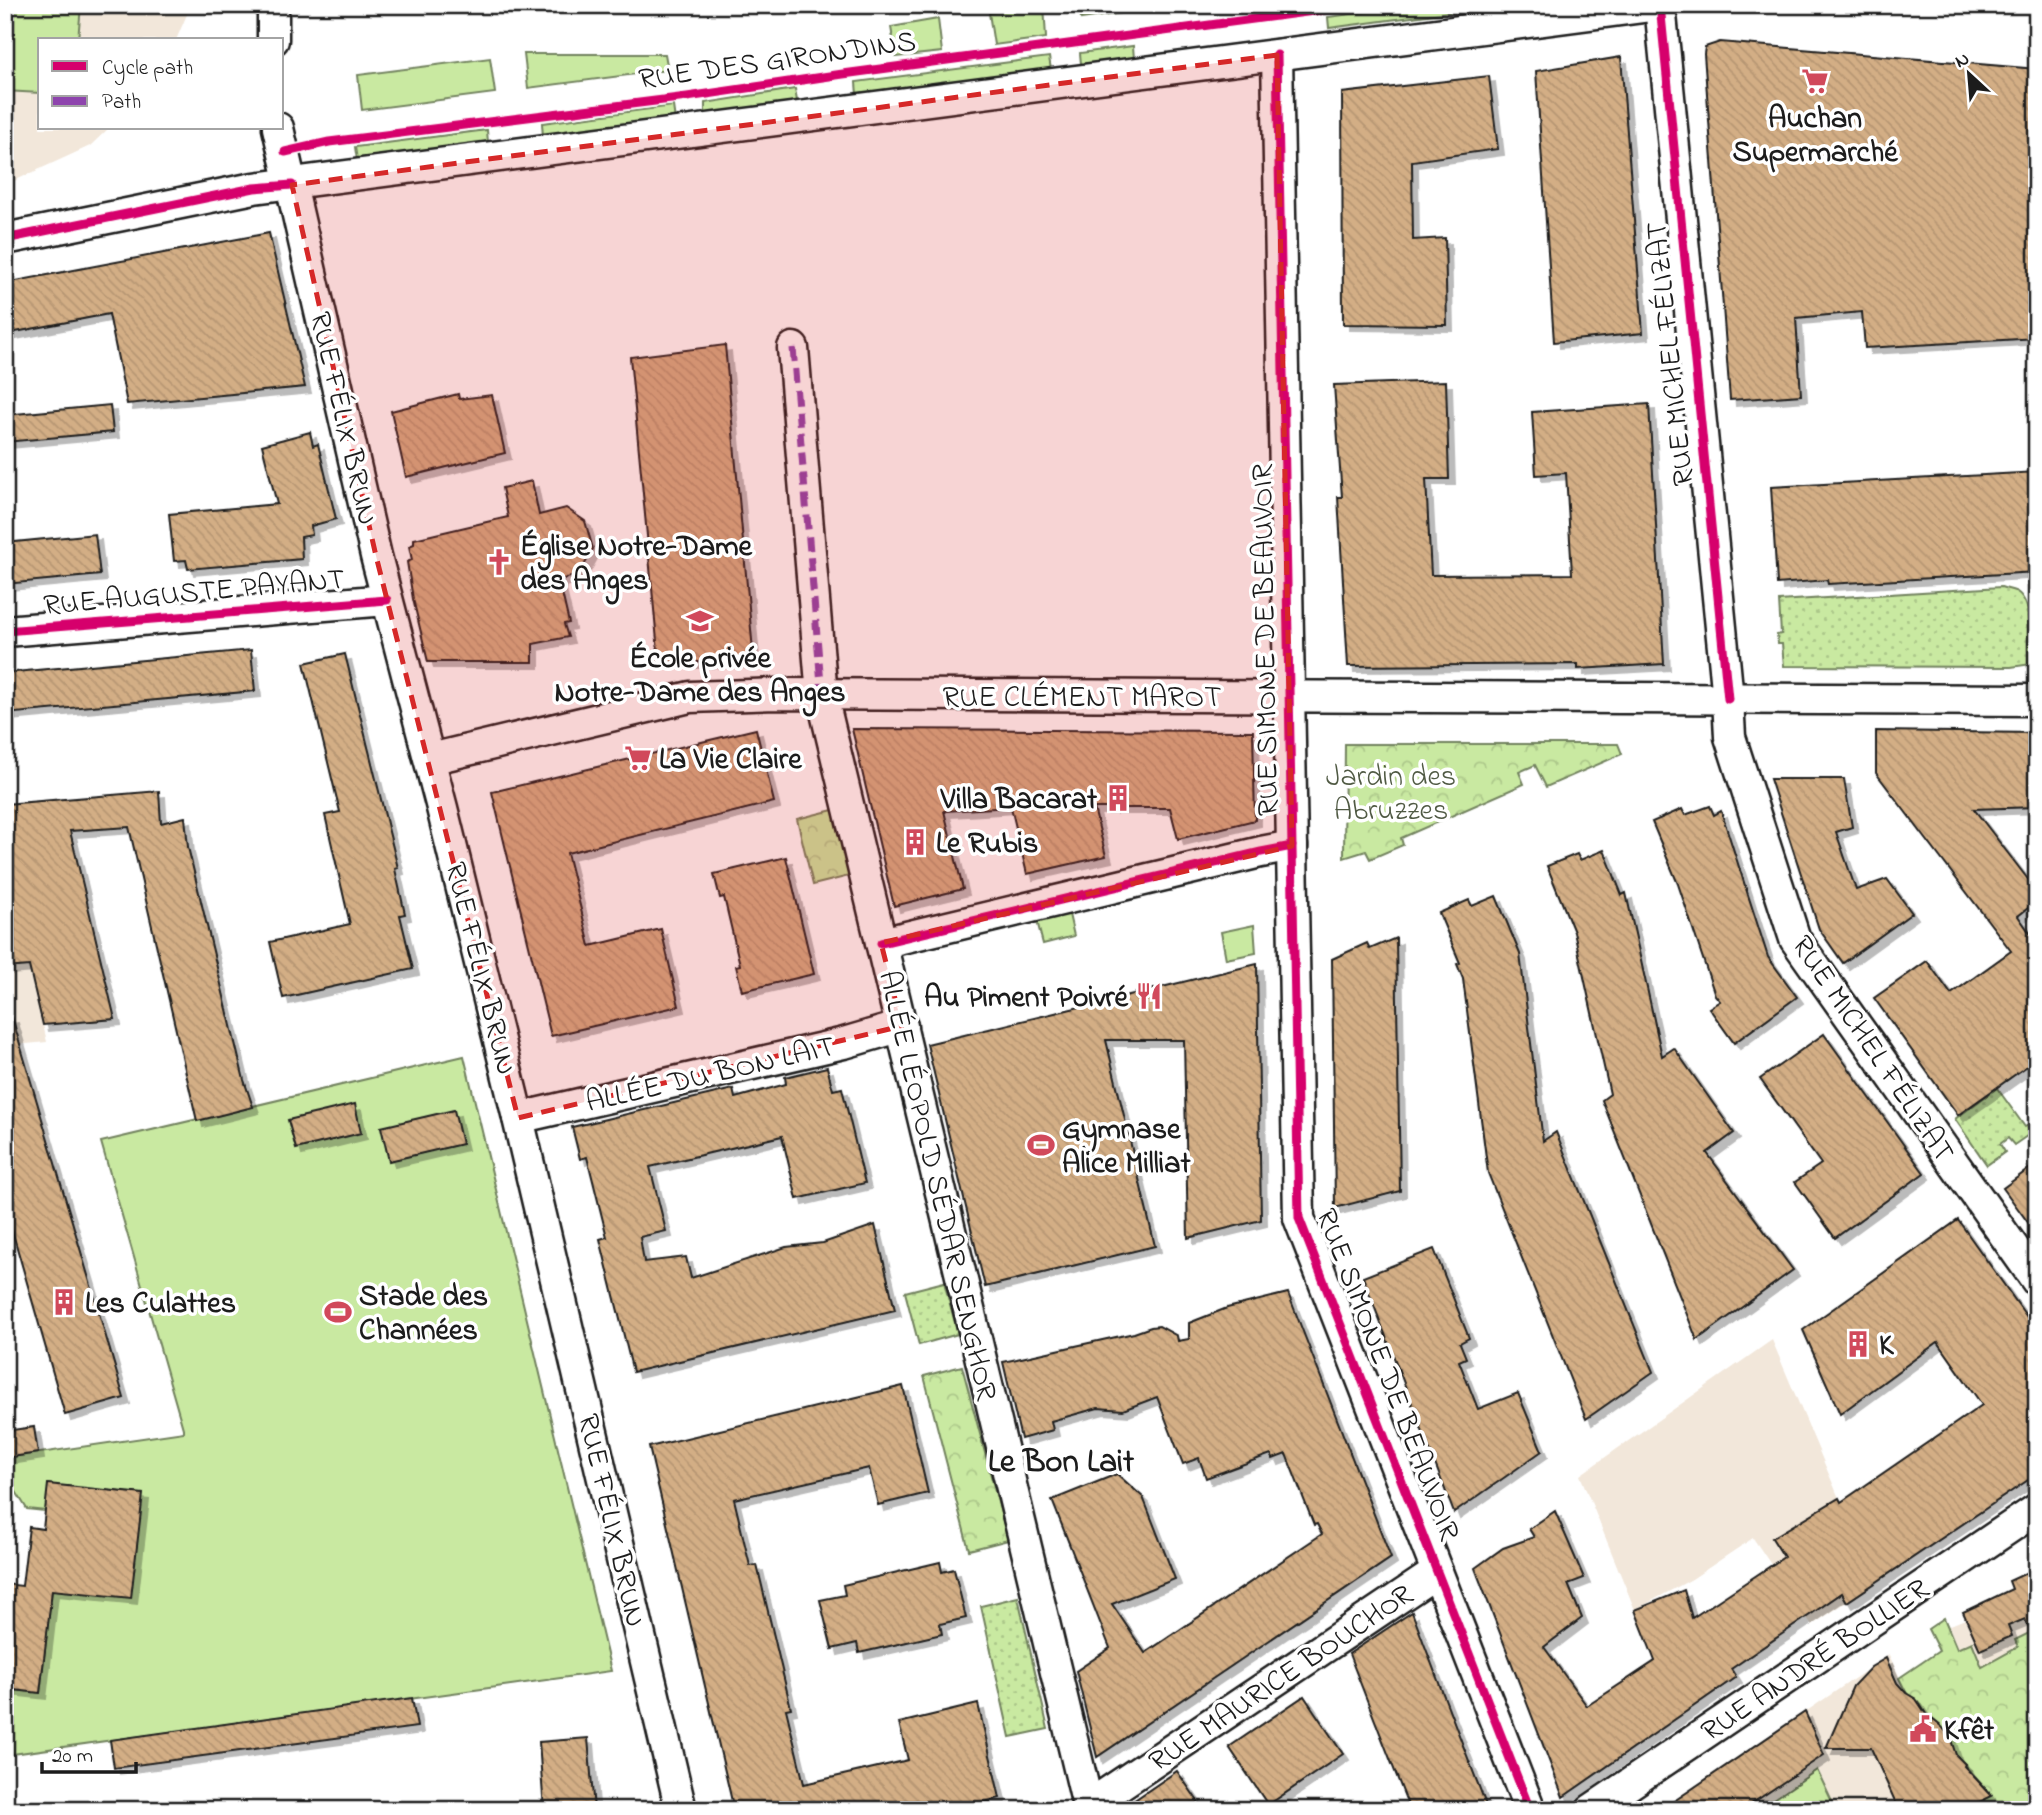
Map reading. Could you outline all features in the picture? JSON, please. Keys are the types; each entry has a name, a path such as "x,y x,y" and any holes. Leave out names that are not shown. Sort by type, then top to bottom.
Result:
{"street":[{"path":"273,5 273,38"},
{"name":"RUE DES GIRONDINS","path":"5,239 254,188 1659,5"},
{"name":"RUE MICHEL FÉLIZAT","path":"1659,5 1730,737 1795,940 2037,1281"},
{"name":"RUE SIMONE DE BEAUVOIR","path":"1277,55 1299,1217 1530,1810"},
{"name":"RUE FÉLIX BRUN","path":"278,130 387,600 518,1118 681,1810"},
{"name":"ALLÉE LÉOPOLD SÉDAR SENGHOR","path":"793,348 822,696 1089,1808"},
{"name":"RUE AUGUSTE PAYANT","path":"5,631 387,600"},
{"name":"RUE CLÉMENT MAROT","path":"429,759 690,697 776,694 2037,700"},
{"path":"881,943 1292,846"},
{"name":"ALLÉE DU BON LAIT","path":"518,1118 844,1043 902,1026"},
{"name":"RUE ANDRÉ BOLLIER","path":"1591,1810 2037,1509"},
{"name":"RUE MAURICE BOUCHOR","path":"1089,1808 1437,1572"}],"highlighted area":[{"path":"1277,55 1292,846 881,943 902,1026 518,1118 376,556 292,185"}],"shaded area":[{"path":"5,5 191,5 177,38 38,38 38,130 107,130 90,146 5,185"},
{"path":"5,857 47,1042 5,1046"},
{"path":"1772,1340 1875,1583 1812,1625 1753,1538 1692,1579 1635,1610 1580,1475"},
{"path":"2037,1568 2037,1810 1661,1810 1889,1655 1900,1678 1939,1651 1928,1629 1944,1618 1948,1626 1965,1619 1963,1612 2012,1590 2009,1581"}],"green space":[{"path":"8,5 81,5 78,38 38,38 38,93 5,91"},
{"path":"772,5 833,5 833,11 772,12"},
{"path":"1044,5 1046,38 994,45 989,13"},
{"path":"1129,5 1129,12 1081,19 1080,9"},
{"path":"1420,5 1502,5 1329,28 1328,17"},
{"path":"938,19 942,52 896,57 891,27"},
{"path":"1133,46 1134,59 1081,64 1080,53"},
{"path":"524,54 665,54 668,70 528,88"},
{"path":"1049,57 1051,70 857,95 856,82"},
{"path":"490,58 495,93 362,110 358,75"},
{"path":"795,89 797,101 705,115 705,103"},
{"path":"673,106 675,120 543,137 542,123"},
{"path":"487,130 488,143 357,160 355,147"},
{"path":"2001,587 2017,592 2026,605 2031,625 2032,664 2011,667 1784,666 1782,644 1778,644 1777,635 1781,634 1779,601"},
{"name":"Jardin des Abruzzes","path":"1345,744 1618,744 1622,754 1546,787 1535,765 1519,772 1524,784 1401,838 1403,845 1370,859 1366,851 1344,858"},
{"path":"833,810 849,876 813,885 797,819"},
{"path":"1068,910 1074,936 1043,944 1036,917"},
{"path":"1254,925 1256,953 1226,959 1221,932"},
{"name":"Stade des Channées","path":"464,1056 611,1671 5,1755 5,1689 40,1693 52,1590 45,1511 27,1509 15,1490 5,1485 5,1458 184,1432 101,1142"},
{"path":"1997,1088 2025,1127 2037,1119 2037,1129 2014,1145 2008,1138 2000,1144 2005,1152 1987,1165 1955,1119"},
{"path":"944,1282 958,1334 919,1345 905,1292"},
{"path":"962,1366 1008,1540 969,1550 924,1376"},
{"path":"1018,1597 1048,1729 1010,1737 981,1606"},
{"path":"1944,1618 1957,1649 1972,1642 1982,1667 2018,1647 2015,1640 2037,1629 2037,1810 1970,1810 1991,1795 1954,1753 1919,1702 1908,1696 1899,1678 1939,1651 1928,1629"},
{"path":"1817,1770 1836,1810 1758,1810"}],"building":[{"path":"1720,42 2037,69 2037,338 1865,348 1862,312 1796,318 1801,395 1730,400 1704,54 1705,47"},
{"path":"1621,57 1643,333 1554,342 1536,71"},
{"path":"1489,76 1498,149 1412,161 1413,240 1445,238 1447,325 1343,324 1342,93"},
{"path":"269,233 305,387 127,404 109,314 5,334 5,283"},
{"path":"725,345 754,662 659,662 630,357"},
{"path":"1446,381 1449,479 1426,479 1431,575 1572,574 1566,473 1536,475 1532,412 1649,404 1664,664 1578,669 1578,664 1348,666 1338,497 1342,497 1334,385"},
{"path":"458,394 459,399 492,395 505,453 406,477 391,411"},
{"path":"110,405 113,432 5,442 5,415"},
{"path":"310,432 313,446 318,444 336,519 311,526 312,535 301,537 302,559 188,569 186,560 174,561 169,514 277,504 262,445"},
{"path":"2037,472 2037,572 1828,584 1827,580 1777,584 1771,487"},
{"name":"Église Notre-Dame des Anges","path":"532,481 539,515 566,508 585,521 593,549 579,575 559,580 569,623 564,624 568,637 533,644 533,662 428,662 413,599 407,562 412,560 409,546 414,544 414,539 508,517 502,488"},
{"path":"95,534 100,575 5,584 5,543"},
{"path":"251,650 255,691 5,714 5,673"},
{"path":"345,654 398,868 395,869 405,914 400,915 413,969 283,998 270,942 350,924 325,815 340,812 304,663"},
{"path":"756,729 774,802 567,853 590,946 661,929 679,1006 551,1036 492,792"},
{"name":"Villa Bacarat","path":"852,729 1253,731 1255,820 1178,839 1170,808 1094,808 1106,856 1027,874 1011,807 944,811 963,889 894,906"},
{"path":"1876,731 2037,733 2037,807 1974,809 2037,891 2037,901 2018,916 2032,936 2037,932 2037,1059 1958,1115 1874,998 1927,961 1951,994 2011,951 1876,773"},
{"path":"1770,779 1844,779 1852,827 1836,832 1856,890 1887,879 1912,913 1843,963 1819,929"},
{"path":"159,791 161,823 185,817 188,847 244,1080 253,1107 197,1121 129,827 70,831 115,1019 43,1025 29,966 5,968 5,804"},
{"path":"1710,806 1714,815 1721,811 1768,957 1797,997 1734,1043 1709,1008 1720,1001 1715,995 1678,884 1652,822 1682,809 1685,815"},
{"path":"1604,850 1622,895 1626,893 1662,1056 1674,1048 1734,1133 1707,1153 1793,1270 1697,1340 1602,1100 1610,1094 1574,932 1547,866 1577,854 1580,860"},
{"path":"786,857 814,974 742,991 736,966 740,965 724,897 720,898 714,874"},
{"path":"1496,896 1520,954 1543,1141 1556,1132 1653,1372 1586,1419 1488,1173 1463,979 1457,964 1460,963 1439,913 1469,900 1472,906"},
{"path":"1396,938 1400,1191 1335,1208 1332,959 1367,943 1370,949"},
{"name":"Gymnase Alice Milliat","path":"1257,964 1261,1220 1188,1238 1184,1040 1106,1040 1155,1246 985,1287 927,1044"},
{"name":"Les Culattes","path":"12,1017 124,1398 65,1415 5,1206 5,1018"},
{"path":"1824,1034 1924,1173 1835,1238 1795,1182 1821,1164 1760,1079"},
{"path":"827,1067 833,1090 842,1088 865,1183 797,1199 782,1136 650,1167 666,1231 640,1237 644,1262 686,1257 691,1278 786,1247 823,1243 875,1225 895,1310 633,1372 600,1239 607,1237 587,1157 580,1159 572,1127 733,1089 735,1098 786,1084 785,1077"},
{"path":"355,1104 361,1133 296,1149 288,1120"},
{"path":"454,1110 462,1144 389,1161 381,1127"},
{"path":"2037,1163 2037,1235 2003,1188"},
{"path":"1958,1220 2037,1331 2037,1474 1847,1602 1842,1593 1731,1669 1736,1677 1563,1797 1475,1568 1503,1548 1534,1537 1529,1529 1555,1511 1584,1578 1568,1584 1582,1618 1544,1647 1587,1706 1655,1661 1635,1610 1684,1590 1692,1618 1784,1557 1772,1538 1839,1498 1841,1502 1982,1405 1938,1342 1840,1414 1803,1330"},
{"path":"1434,1249 1469,1338 1460,1343 1466,1358 1459,1361 1478,1409 1518,1393 1542,1451 1454,1513 1363,1277"},
{"path":"1288,1293 1391,1558 1097,1757 1076,1671 1110,1648 1052,1500 1117,1474 1143,1497 1175,1579 1112,1604 1145,1653 1322,1534 1317,1524 1314,1525 1286,1454 1273,1459 1271,1454 1206,1478 1199,1458 1183,1464 1157,1397 1123,1410 1098,1408 1051,1421 1053,1430 1021,1439 1003,1362 1159,1326 1177,1336 1178,1341 1189,1339 1189,1323 1227,1308"},
{"path":"903,1386 928,1493 878,1505 869,1468 734,1499 750,1566 757,1565 791,1708 786,1709 804,1784 908,1760 899,1723 978,1704 1000,1798 954,1810 734,1810 649,1447"},
{"path":"34,1427 38,1453 5,1458 5,1431"},
{"path":"48,1484 143,1494 131,1598 52,1590 40,1693 5,1689 5,1584 22,1586 29,1527 43,1529"},
{"path":"940,1562 942,1572 954,1569 966,1618 940,1624 942,1634 859,1653 857,1643 832,1649 820,1600 845,1595 843,1585"},
{"path":"2037,1568 2037,1645 2025,1619 2008,1626 2012,1636 1980,1650 1963,1612 2012,1589 2009,1581"},
{"path":"1412,1612 1488,1810 1410,1810 1349,1654"},
{"path":"1886,1658 1897,1683 1942,1727 1950,1737 1956,1755 1992,1796 1963,1810 1899,1810 1871,1748 1826,1748 1853,1686 1871,1667"},
{"path":"1304,1696 1343,1754 1268,1805 1229,1747"},
{"path":"412,1698 417,1727 114,1768 110,1740"},
{"path":"1805,1712 1824,1755 1742,1810 1661,1810"},
{"path":"588,1738 594,1810 544,1810 539,1742"},
{"path":"1177,1771 1204,1810 1120,1810"}],"marked path":[{"path":"793,348 822,696"}],"cycle path":[{"path":"285,152 329,142 687,97 1359,5"},
{"path":"1660,5 1728,699"},
{"path":"1277,55 1299,1218 1530,1810"},
{"path":"5,239 254,188 292,185"},
{"path":"5,631 387,600"},
{"path":"881,943 1292,846"}],"place":[{"name":"Auchan Supermarché","path":"1815,81"},
{"name":"Église Notre-Dame des Anges","path":"499,562"},
{"name":"École privée Notre-Dame des Anges","path":"700,621"},
{"name":"La Vie Claire","path":"638,758"},
{"name":"Villa Bacarat","path":"1118,798"},
{"name":"Le Rubis","path":"915,842"},
{"name":"Au Piment Poivré","path":"1149,996"},
{"name":"Gymnase Alice Milliat","path":"1041,1145"},
{"name":"Les Culattes","path":"64,1302"},
{"name":"Stade des Channées","path":"338,1312"},
{"name":"K","path":"1858,1344"},
{"name":"Kfêt","path":"1923,1729"}],"district":[{"name":"Le Bon Lait","path":"1061,1459"}]}
